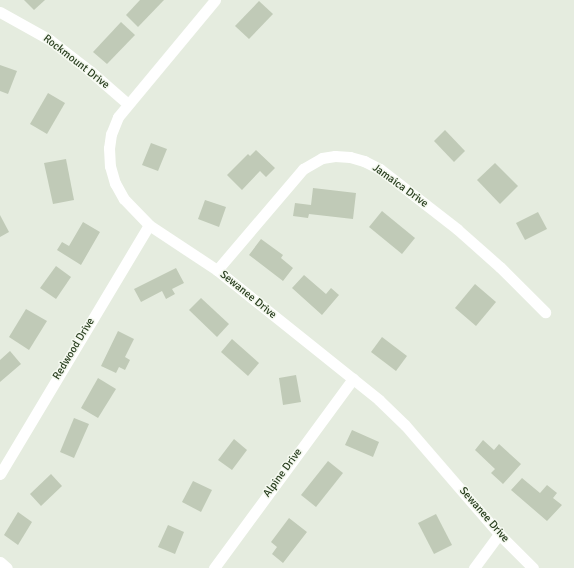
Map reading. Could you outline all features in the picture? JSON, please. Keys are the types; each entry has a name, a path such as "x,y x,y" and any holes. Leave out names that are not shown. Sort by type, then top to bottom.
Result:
{"street":[{"name":"Sewanee Drive","path":"215,0 118,117 111,134 109,148 110,166 115,183 124,199 148,225 217,270 379,400 406,426 499,534 533,568"},
{"name":"Rockmount Drive","path":"0,12 50,40 90,71 128,104"},
{"name":"Jamaica Drive","path":"217,270 303,169 322,158 335,156 350,157 364,161 380,169 457,229 500,267 545,312"},
{"name":"Redwood Drive","path":"0,474 148,225"},
{"name":"Alpine Drive","path":"214,568 353,379"},
{"path":"474,568 499,534"},
{"path":"0,562 7,568"}],"building":[{"path":"24,0 45,0 34,10"},
{"path":"140,0 164,0 138,27 126,15"},
{"path":"259,1 273,14 249,39 235,26"},
{"path":"121,22 135,35 107,64 93,52"},
{"path":"0,65 17,71 8,94 0,91"},
{"path":"48,93 65,103 47,134 30,124"},
{"path":"445,130 465,151 454,162 434,141"},
{"path":"151,143 167,149 158,171 142,165"},
{"path":"256,150 275,168 266,177 260,171 242,190 227,175 248,154 250,156"},
{"path":"66,159 74,200 53,204 44,163"},
{"path":"495,163 518,186 500,204 477,180"},
{"path":"313,188 356,193 353,219 309,214 308,218 293,216 295,203 311,205"},
{"path":"205,200 226,207 219,227 198,219"},
{"path":"382,211 415,238 402,254 369,227"},
{"path":"538,212 547,229 525,240 516,223"},
{"path":"0,215 9,232 0,237"},
{"path":"83,222 100,232 81,265 57,250 62,242 69,246"},
{"path":"261,239 283,255 281,258 293,268 283,281 249,255"},
{"path":"56,266 71,277 56,299 40,288"},
{"path":"176,268 184,283 172,289 175,294 166,299 162,291 141,302 134,289"},
{"path":"304,275 326,294 331,288 339,295 322,315 292,288"},
{"path":"475,284 496,302 476,326 455,308"},
{"path":"201,298 229,324 217,337 189,310"},
{"path":"26,309 47,321 29,350 9,337"},
{"path":"118,331 134,339 125,357 130,360 125,370 119,367 116,373 101,366"},
{"path":"382,337 407,356 396,371 371,352"},
{"path":"232,339 259,363 248,376 221,352"},
{"path":"10,351 21,364 0,382 0,360"},
{"path":"296,375 301,402 283,405 279,378"},
{"path":"98,378 116,389 98,418 81,408"},
{"path":"74,418 89,424 74,458 60,452"},
{"path":"352,430 379,442 373,457 345,445"},
{"path":"234,439 247,450 232,470 218,460"},
{"path":"483,440 494,450 499,444 521,464 503,484 491,473 495,469 475,450"},
{"path":"328,461 343,473 316,507 301,495"},
{"path":"51,474 62,486 41,506 30,494"},
{"path":"522,478 540,493 547,485 557,493 553,498 562,505 547,521 511,490"},
{"path":"193,481 212,490 201,512 182,502"},
{"path":"18,512 32,522 18,545 4,535"},
{"path":"436,514 452,545 434,554 418,523"},
{"path":"289,518 307,532 283,563 272,554 277,547 271,542"},
{"path":"168,525 184,532 175,554 158,547"}]}
